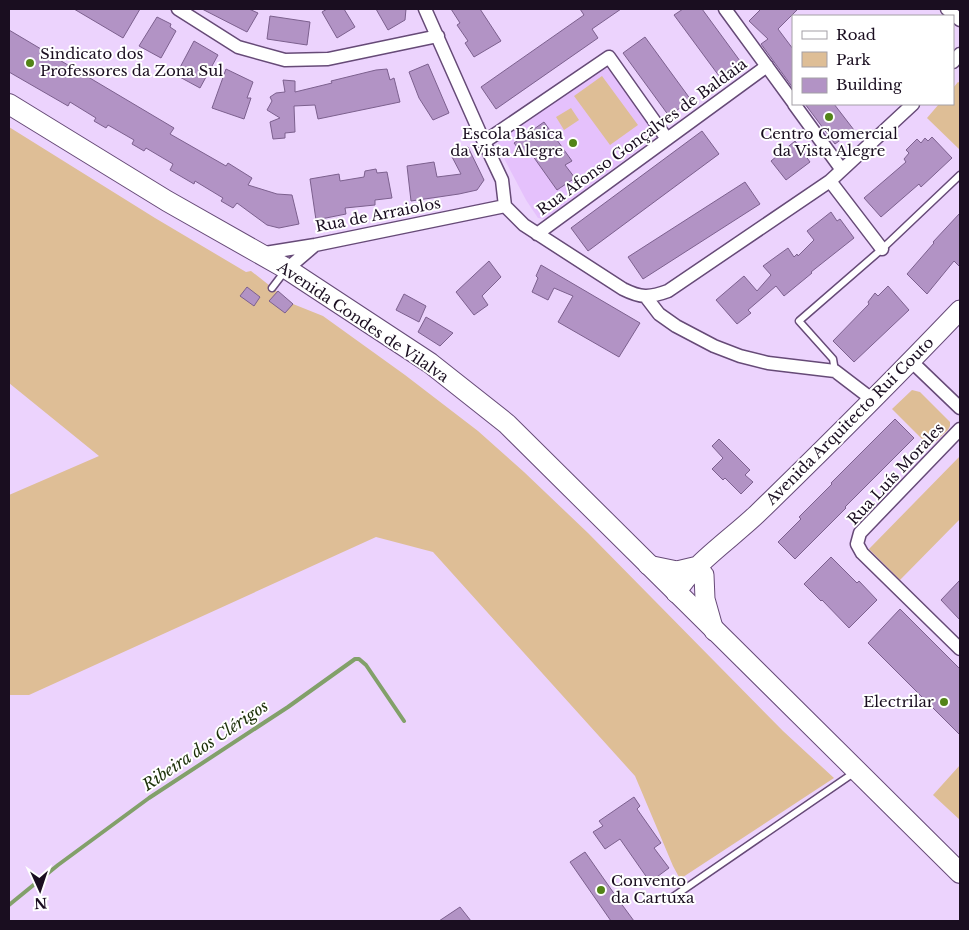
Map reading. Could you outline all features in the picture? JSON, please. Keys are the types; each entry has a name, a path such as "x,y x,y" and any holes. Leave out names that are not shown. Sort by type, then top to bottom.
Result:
{"main road":[{"name":"Avenida Condes de Vilalva","path":"9,104 286,269 430,363 499,418 858,770 960,873"}],"street":[{"path":"178,9 238,47 285,60 328,59 438,36"},
{"path":"425,9 502,180 504,206 518,220 537,234 635,295 646,297 668,291 830,181 911,105"},
{"path":"725,9 792,102"},
{"path":"947,9 960,20"},
{"path":"484,142 609,57 666,139"},
{"name":"Rua Afonso Gonçalves de Baldaia","path":"537,234 767,66"},
{"path":"794,105 842,170"},
{"path":"830,181 882,249"},
{"name":"Rua de Arraiolos","path":"258,254 315,245 504,206"},
{"path":"286,269 315,245"},
{"path":"646,297 659,314 676,326 714,346 740,356 768,363 835,371 873,400"},
{"name":"Avenida Arquitecto Rui Couto","path":"676,593 695,587 701,571 873,400 960,310"},
{"path":"911,361 960,408"},
{"name":"Rua Luís Morales","path":"959,646 862,553 857,544 860,533 960,429"},
{"name":"Avenida Arquitecto Rui Couto","path":"648,566 677,571 701,571"},
{"path":"701,571 705,599 714,630"}],"lane":[{"path":"835,371 832,358 799,321 882,249 960,175"},
{"path":"272,288 286,269"},
{"path":"670,899 858,770"}],"shaded area":[{"name":"Escola Básica da Vista Alegre","path":"603,68 609,69 654,132 653,139 545,219 538,218 526,200 498,147 498,140"}],"green space":[{"path":"602,76 638,125 610,145 574,96"},
{"path":"958,82 960,83 960,150 927,118 938,105 954,105 954,87"},
{"path":"571,108 579,120 564,130 556,117"},
{"path":"9,127 155,218 246,272 251,271 293,304 323,316 478,431 588,533 783,731 834,778 680,879 635,776 433,552 376,537 29,695 9,695 9,495 99,456 9,383"},
{"path":"912,390 920,392 950,422 948,430 930,447 892,409"},
{"path":"960,456 960,519 900,580 869,549"},
{"path":"960,765 960,820 933,795"}],"building":[{"path":"74,9 140,9 123,38"},
{"path":"202,9 249,9 258,13 247,32"},
{"path":"327,9 344,9 355,27 337,38 322,12"},
{"path":"376,9 406,9 405,20 388,30"},
{"path":"451,9 480,9 501,41 474,57 465,43 468,41 457,25 460,23"},
{"path":"580,9 621,9 592,29 598,38 496,109 481,87 584,15"},
{"path":"683,9 702,9 743,65 722,80 674,15"},
{"path":"761,9 798,9 778,29 792,48 792,87 761,44 768,39 749,21"},
{"path":"270,16 310,22 307,45 267,39"},
{"path":"157,17 171,24 170,27 176,31 161,58 139,46"},
{"path":"9,30 174,128 170,134 226,166 228,163 252,178 248,185 277,194 292,195 299,224 279,228 267,225 237,203 233,208 221,201 223,198 195,181 194,184 170,170 173,164 146,148 144,151 132,144 134,140 108,125 106,128 94,121 96,118 70,102 68,106 9,72"},
{"path":"645,37 691,100 669,116 623,53"},
{"path":"194,41 218,55 200,88 176,75"},
{"path":"428,64 449,113 433,120 419,98 409,72"},
{"path":"226,69 253,82 247,98 251,98 244,119 212,108"},
{"path":"387,69 390,80 394,78 400,102 318,119 315,105 294,106 295,132 285,133 285,138 273,139 270,122 280,118 267,110 272,101 270,97 276,93 285,92 283,80 295,81 295,92 332,83 331,81"},
{"name":"Centro Comercial da Vista Alegre","path":"806,105 835,105 854,130 835,144"},
{"path":"544,122 572,161 565,165 575,178 557,190 530,152 524,156 514,143"},
{"path":"702,131 719,154 588,251 571,228"},
{"path":"932,137 952,158 921,187 919,184 881,217 864,198 906,162 904,159 909,153 906,150 917,139 921,143 925,138 928,141"},
{"path":"795,141 810,162 786,180 771,161"},
{"path":"468,147 484,180 477,190 411,201 407,166 434,162 437,177 461,174 451,155"},
{"path":"376,169 377,173 387,172 392,198 375,200 375,205 345,208 346,214 316,220 310,179 339,174 340,181 364,177 365,171"},
{"path":"745,182 760,204 643,279 628,257"},
{"path":"831,212 837,221 840,219 854,238 784,296 776,286 748,310 751,313 737,324 716,300 744,276 757,291 771,275 763,266 788,248 794,257 797,254 798,256 814,240 807,231"},
{"path":"960,213 960,267 954,261 927,294 907,274"},
{"path":"489,261 501,277 482,296 488,305 474,315 456,292"},
{"path":"541,265 640,323 619,357 558,322 573,296 554,288 548,300 532,292"},
{"path":"888,286 909,310 854,362 833,341 869,304 868,302 875,293 878,296"},
{"path":"247,287 260,297 254,306 240,296"},
{"path":"278,291 293,304 285,313 269,301"},
{"path":"404,294 426,306 419,322 396,310"},
{"path":"426,317 453,333 440,346 418,332"},
{"path":"895,419 914,438 795,559 778,542 801,519 799,517 831,483"},
{"path":"719,439 750,470 745,475 753,482 741,494 725,478 723,480 712,469 723,458 712,446"},
{"path":"831,557 857,583 859,581 877,600 849,628 804,584"},
{"path":"960,580 960,620 941,600"},
{"name":"Electrilar","path":"900,609 960,669 960,735 868,643"},
{"path":"634,797 640,806 637,809 661,843 654,848 669,868 650,882 620,839 605,849 593,832 603,826 599,821"},
{"name":"Convento da Cartuxa","path":"585,852 634,921 611,921 570,862"},
{"path":"460,907 471,921 439,921"}],"waterway":[{"name":"Ribeira dos Clérigos","path":"9,905 58,865 149,798 288,707 355,659 359,659 366,665 404,721"}],"place":[{"name":"Sindicato dos Professores da Zona Sul","path":"30,63"},
{"name":"Centro Comercial da Vista Alegre","path":"829,117"},
{"name":"Escola Básica da Vista Alegre","path":"573,143"},
{"name":"Electrilar","path":"944,702"},
{"name":"Convento da Cartuxa","path":"601,890"}]}
